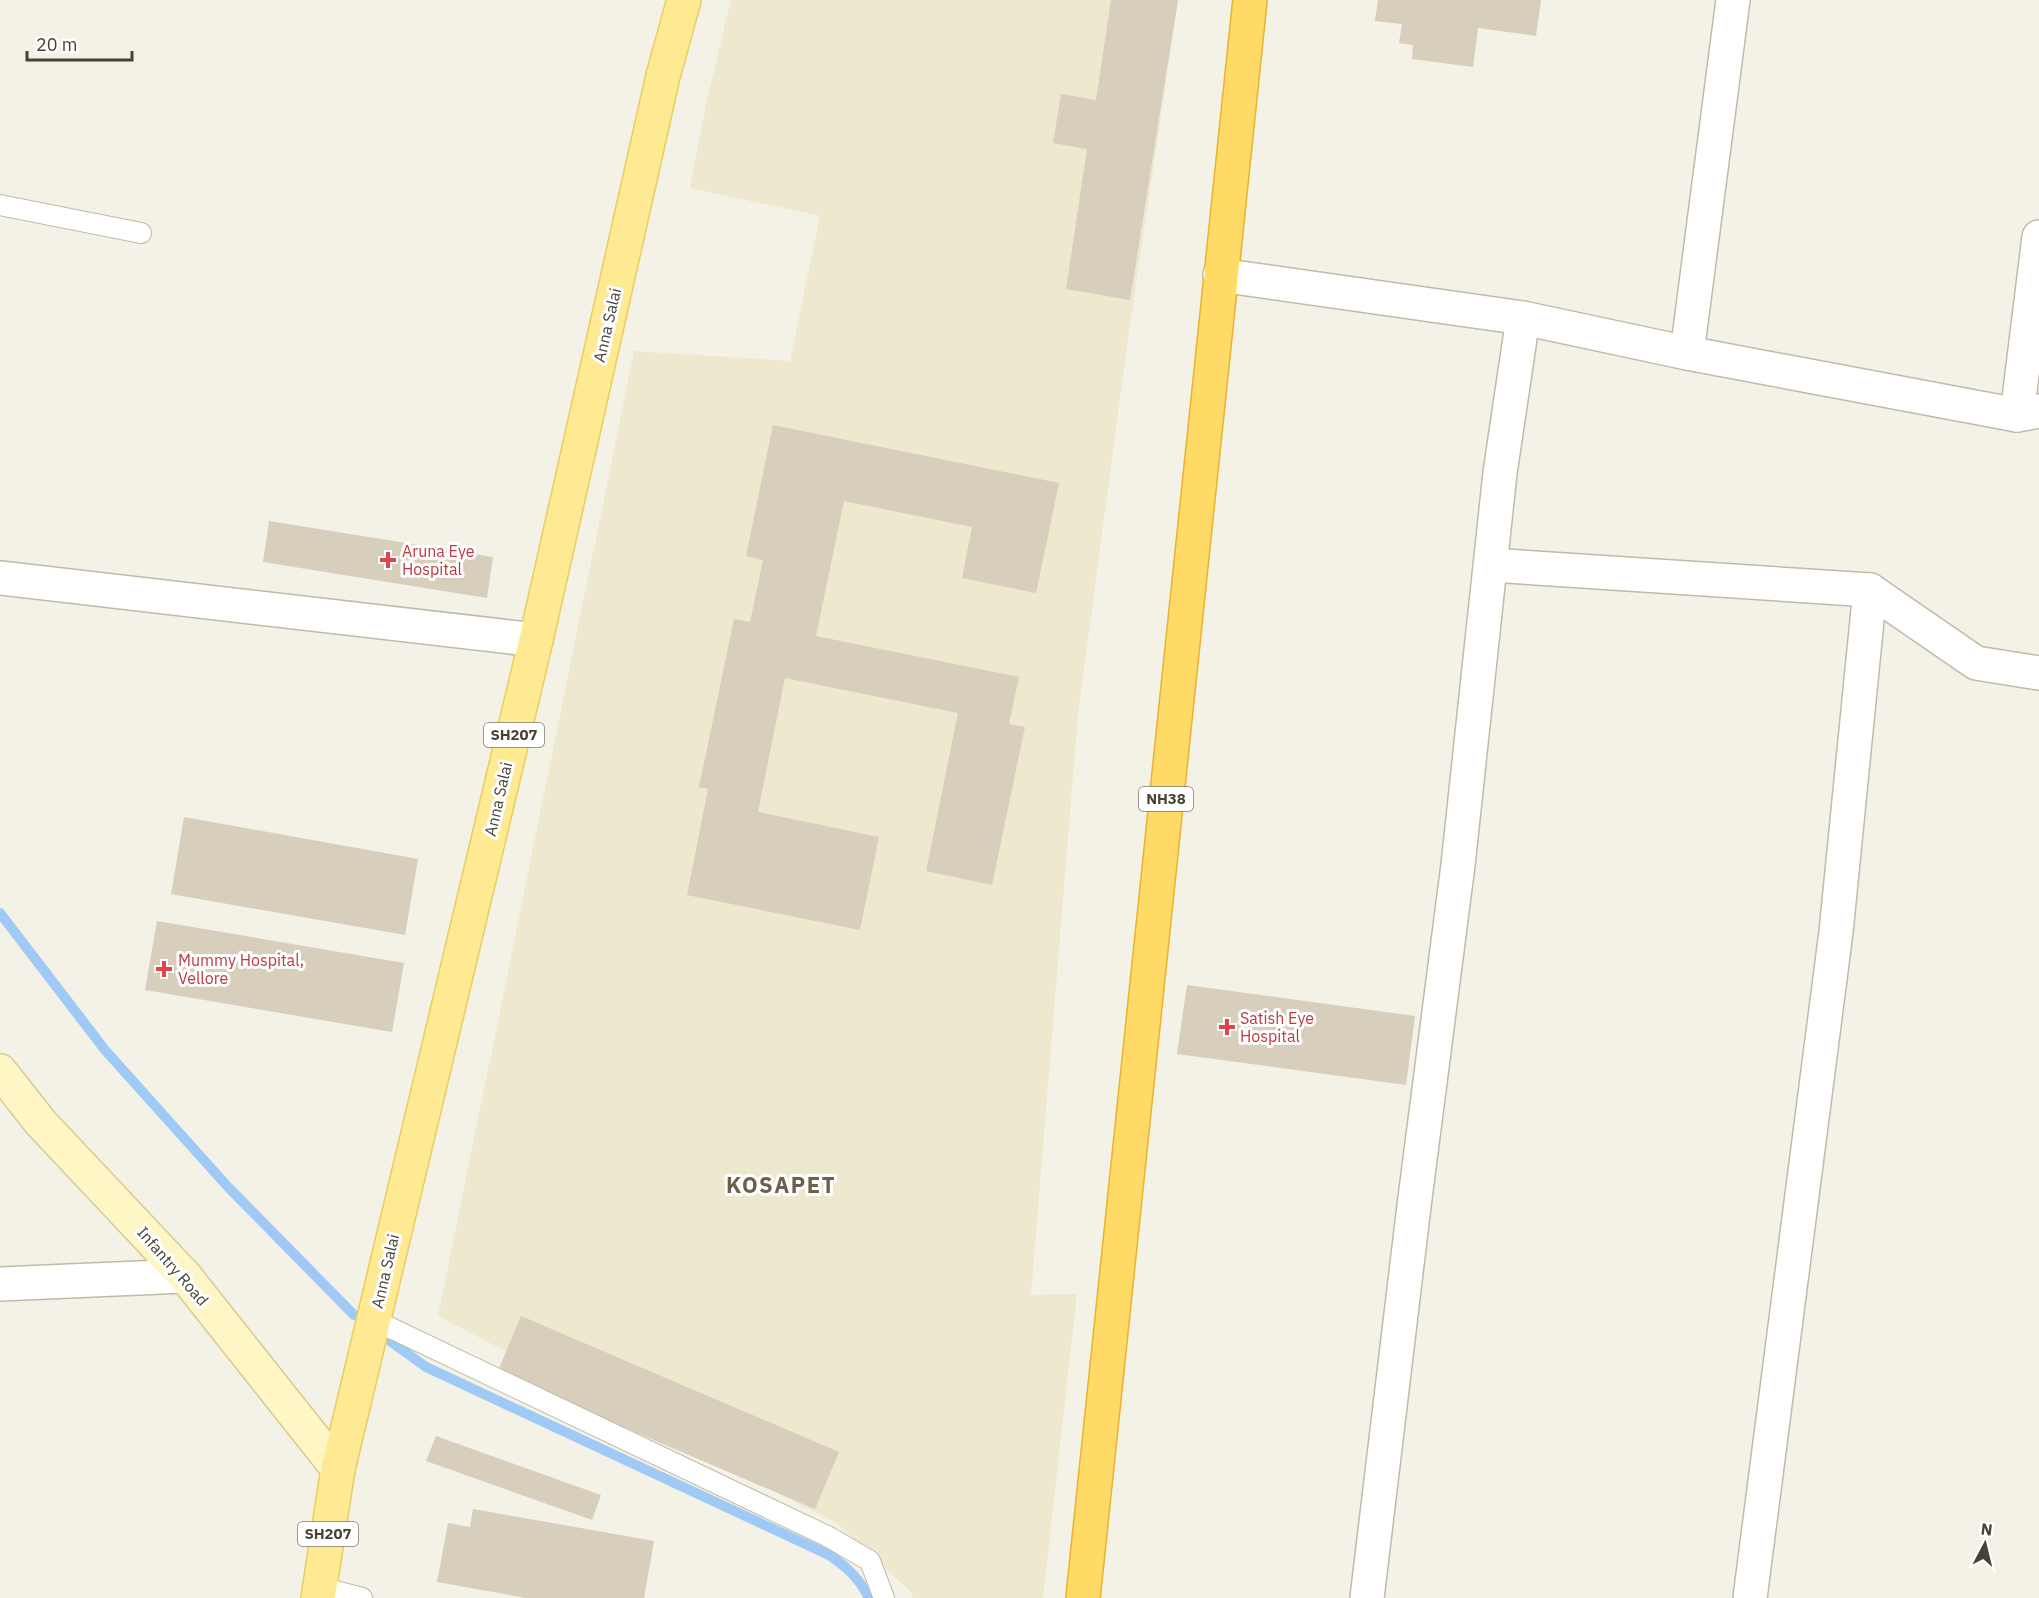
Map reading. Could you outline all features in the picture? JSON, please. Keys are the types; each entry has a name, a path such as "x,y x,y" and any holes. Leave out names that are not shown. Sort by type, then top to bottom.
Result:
{"highway":[{"name":"NH38","path":"1083,1598 1250,0"}],"main road":[{"name":"Anna Salai","path":"319,1592 338,1469 536,640 663,76 684,0"}],"street":[{"path":"1687,353 1733,0"},
{"path":"1220,275 1523,318 1687,353 2028,413 2039,237"},
{"path":"1367,1598 1412,1218 1458,865 1500,473 1523,318"},
{"path":"1491,565 1870,590 1976,663 2039,673"},
{"path":"0,578 536,640"},
{"path":"1750,1598 1836,932 1870,590"},
{"name":"Infantry Road","path":"0,1071 41,1123 185,1276 338,1469"},
{"path":"0,1284 185,1276"}],"lane":[{"path":"0,205 141,234"},
{"path":"374,1320 829,1537 870,1561 884,1598"},
{"path":"319,1592 362,1598"}],"shaded area":[{"path":"731,0 1178,0 1127,346 1078,714 1031,1295 1077,1294 1043,1598 913,1598 910,1591 838,1524 438,1316 634,351 790,361 820,216 690,188 706,104"}],"building":[{"path":"1111,0 1178,0 1130,300 1066,289 1087,149 1053,143 1061,94 1096,100"},
{"path":"1378,0 1541,0 1536,36 1478,28 1473,67 1412,59 1413,45 1399,43 1402,24 1375,21"},
{"path":"773,425 1059,483 1036,593 962,578 972,527 844,501 816,636 1019,677 1009,724 1025,727 992,885 926,871 958,713 785,678 758,812 879,837 860,930 687,895 708,789 699,787 734,619 750,622 763,560 746,556"},
{"path":"269,521 493,557 487,598 263,562"},
{"path":"184,817 418,859 405,935 171,894"},
{"path":"157,921 404,963 392,1032 145,990"},
{"path":"1187,985 1415,1016 1406,1085 1177,1054"},
{"path":"521,1316 839,1452 815,1509 497,1373"},
{"path":"436,1436 601,1495 592,1520 426,1461"},
{"path":"473,1509 654,1541 644,1598 526,1598 437,1582 448,1523 470,1527"}],"waterway":[{"path":"0,913 105,1050 228,1187 354,1315"},
{"path":"390,1341 426,1367 829,1555 852,1574 869,1598"}],"place":[{"name":"Aruna Eye Hospital","path":"388,560"},
{"name":"Mummy Hospital, Vellore","path":"164,969"},
{"name":"Satish Eye Hospital","path":"1227,1027"}],"district":[{"name":"KOSAPET","path":"781,1185"}]}
